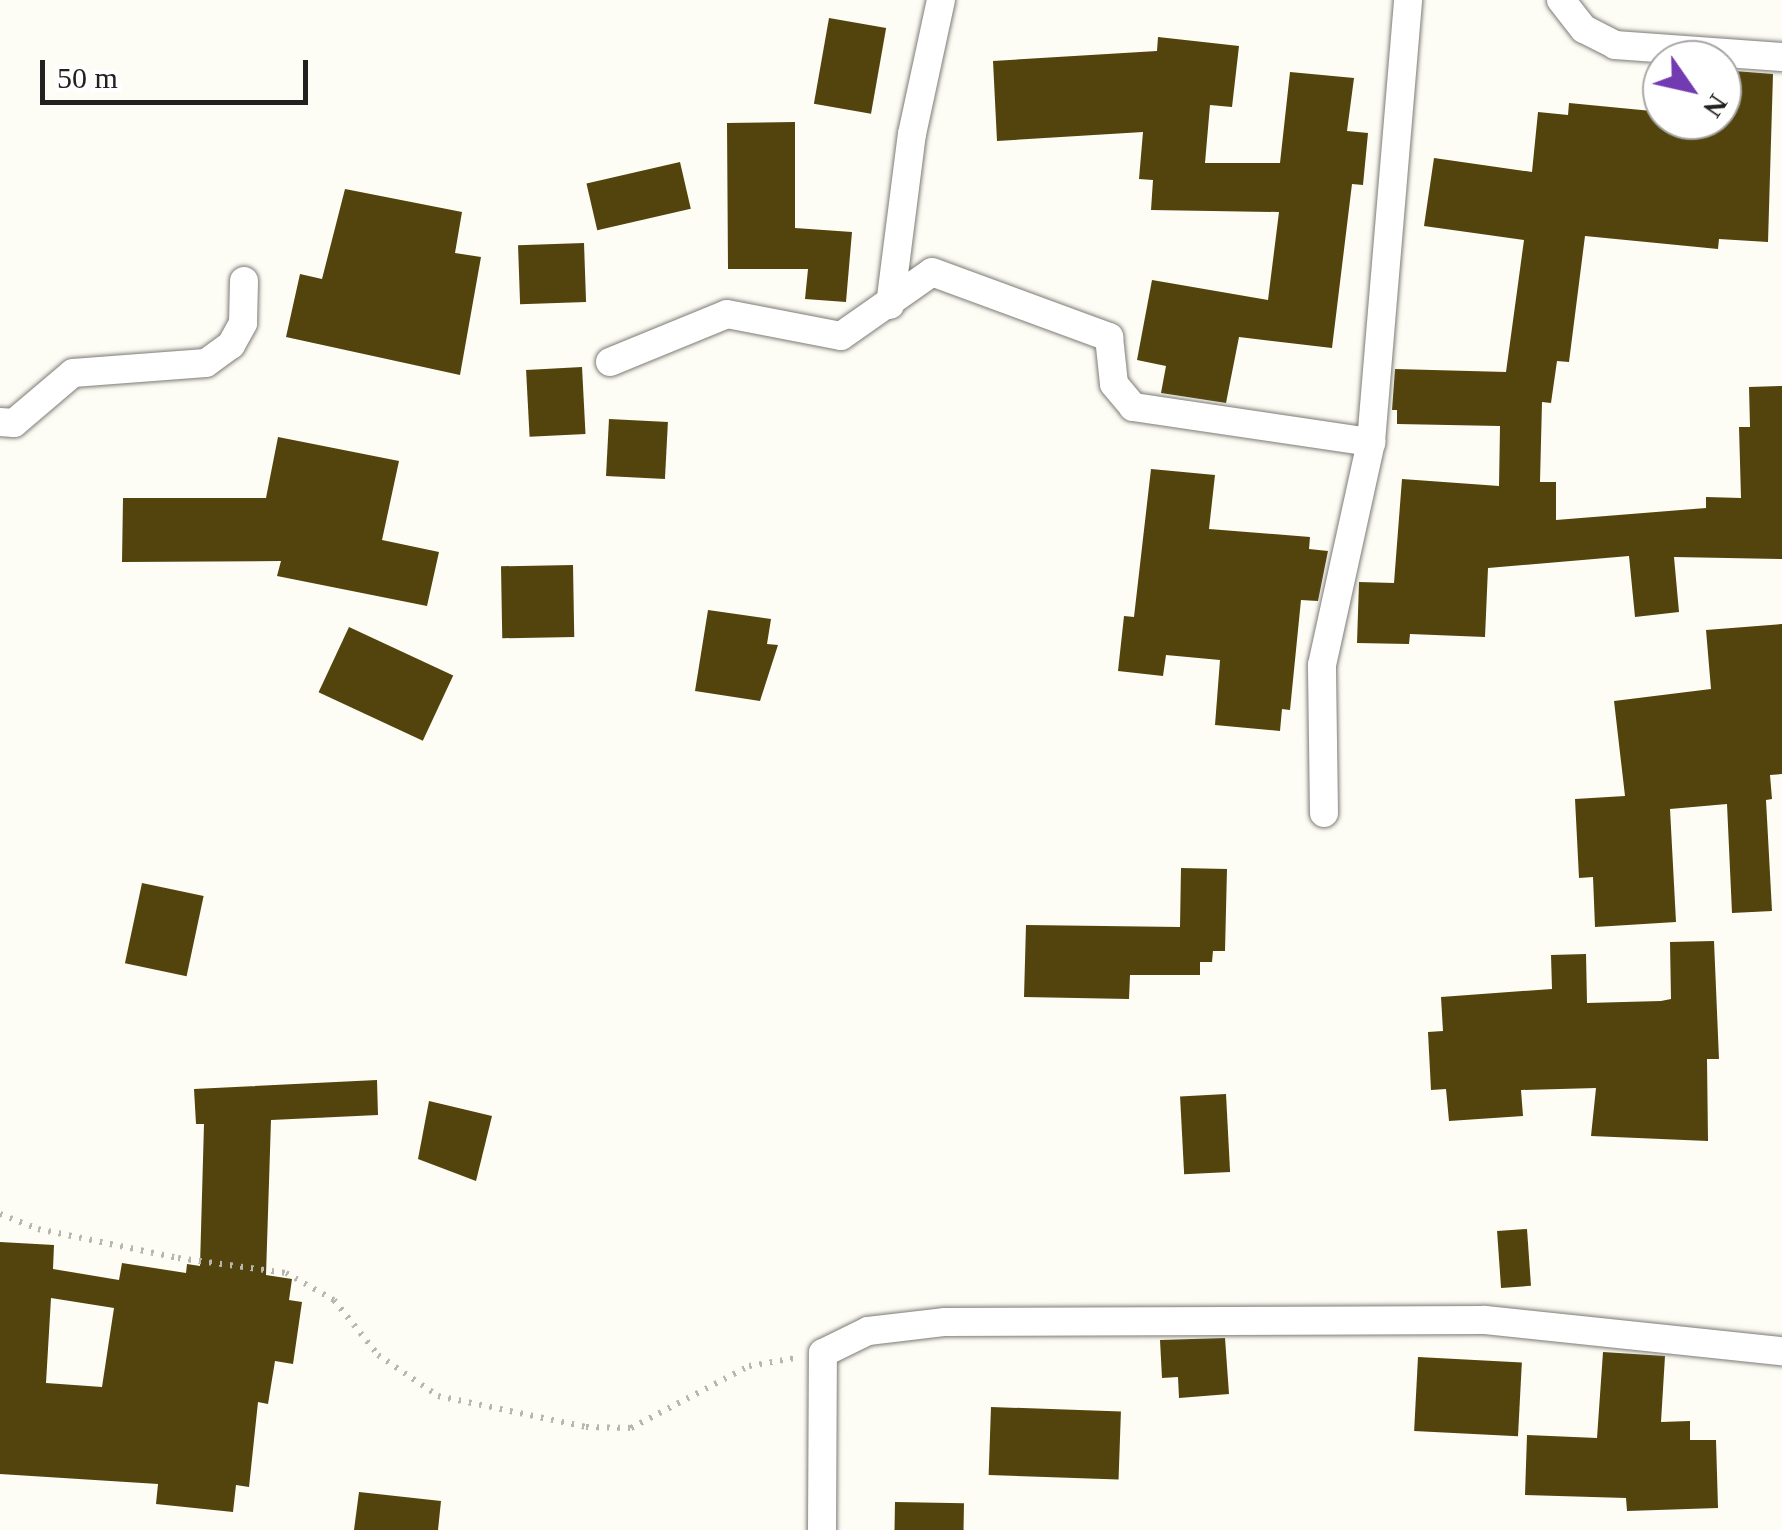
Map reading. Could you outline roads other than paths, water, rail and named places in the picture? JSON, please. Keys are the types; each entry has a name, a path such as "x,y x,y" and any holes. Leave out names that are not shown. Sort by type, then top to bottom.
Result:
{"street":[{"path":"890,304 912,134 941,0"},
{"path":"1324,813 1322,664 1371,442 1408,0"},
{"path":"1561,0 1584,29 1615,45 1782,57"},
{"path":"610,362 727,314 841,336 932,272 1109,337 1114,384 1133,407 1371,442"},
{"path":"0,422 14,423 73,373 206,363 231,345 243,323 244,281"},
{"path":"822,1530 823,1353 868,1331 944,1322 1485,1320 1782,1351"}]}
